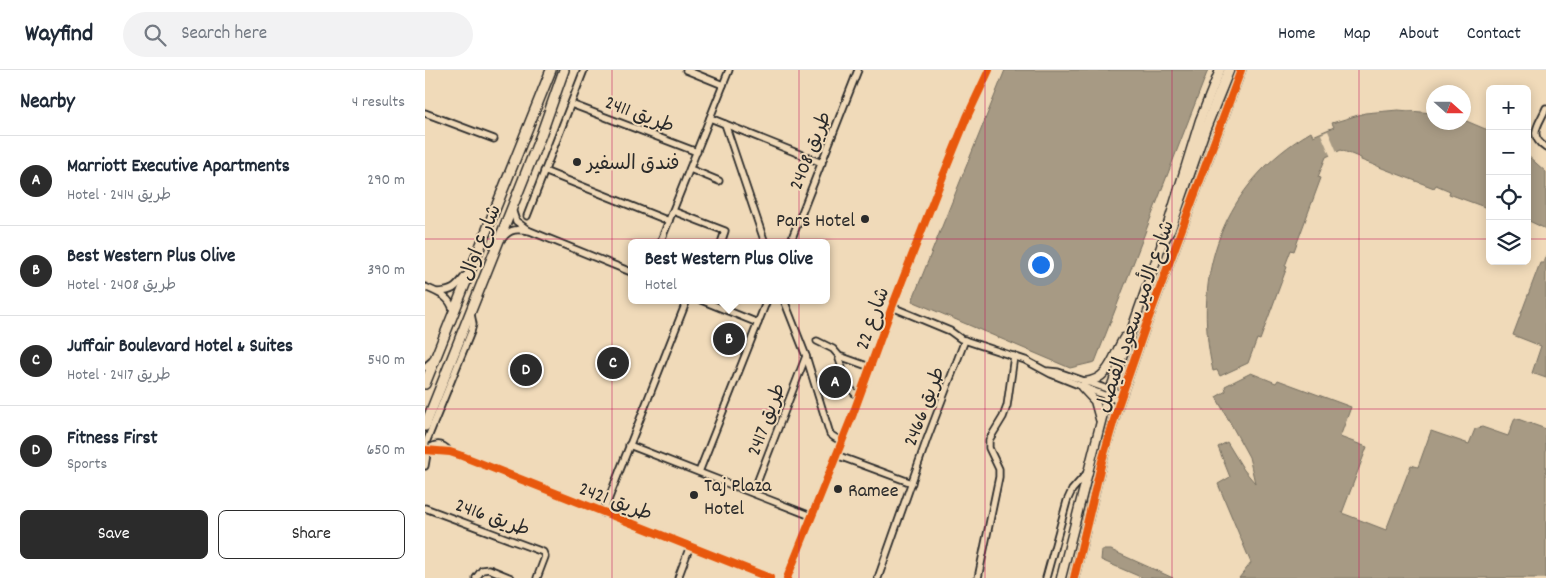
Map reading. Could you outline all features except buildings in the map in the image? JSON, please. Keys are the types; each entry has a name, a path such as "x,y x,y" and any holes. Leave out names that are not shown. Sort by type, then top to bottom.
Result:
{"main road":[{"name":"شارع اوال","path":"425,384 551,70"},
{"name":"شارع اوال","path":"425,426 541,135 564,70"},
{"path":"1162,242 1170,230 1205,129 1229,70"}],"street":[{"path":"527,216 584,70"},
{"path":"686,70 723,85"},
{"path":"662,239 729,70"},
{"name":"طريق 2408","path":"792,239 858,70"},
{"name":"شارع 22","path":"787,578 859,398 891,307 967,117 989,70"},
{"name":"شارع الأمير سعود الفيصل","path":"1061,578 1108,393 1162,242 1200,120 1220,70"},
{"name":"شارع الأمير سعود الفيصل","path":"1074,578 1102,461 1121,398 1145,328 1241,70"},
{"name":"طريق 2411","path":"571,104 697,152"},
{"path":"1546,108 1535,137 1546,148"},
{"path":"425,113 494,139"},
{"path":"710,118 822,163"},
{"path":"725,124 764,239"},
{"path":"690,169 719,181"},
{"path":"544,171 669,221"},
{"path":"511,207 516,221 530,231"},
{"path":"673,211 725,231 722,239"},
{"path":"493,252 509,231 518,229 530,231 628,271"},
{"path":"438,292 449,292 455,288 471,268"},
{"path":"425,287 438,292 449,301 453,314"},
{"path":"603,513 685,304"},
{"path":"711,304 758,323"},
{"path":"699,472 765,304"},
{"path":"786,304 806,356 830,434 841,441"},
{"path":"891,307 950,331 965,340 1025,360 1045,372 1121,398"},
{"path":"425,467 426,449 471,332 473,324 471,309"},
{"path":"1084,385 1104,374 1122,341 1129,334"},
{"name":"طريق 2466","path":"878,578 927,439 965,340"},
{"path":"817,342 833,349 841,357 870,367"},
{"name":"طريق 2417","path":"753,494 806,356"},
{"path":"978,578 999,477 997,462 989,448 989,440 1003,417 1007,406 1014,356"},
{"path":"841,357 839,360 849,387 859,398"},
{"path":"425,367 435,359"},
{"path":"1084,385 1095,401 1100,420"},
{"name":"طريق 2421","path":"426,449 434,445 440,445 450,452"},
{"path":"629,445 811,516"},
{"name":"طريق 2421","path":"426,449 450,452 770,578"},
{"path":"425,467 431,456 439,451"},
{"path":"836,455 912,483"},
{"path":"1046,578 1067,501 1072,490 1087,473"},
{"name":"طريق 2416","path":"425,508 543,552 545,558 537,578"},
{"path":"678,578 690,546"},
{"path":"476,578 483,570 489,569 511,578"}],"shaded area":[{"path":"1005,70 1208,70 1095,362 1070,368 912,301"},
{"path":"1398,110 1426,112 1426,130 1471,130 1471,123 1486,129 1486,208 1449,194 1450,191 1436,185 1434,188 1361,160 1361,158 1341,150 1326,157 1318,177 1321,178 1294,251 1291,250 1285,266 1287,267 1260,340 1257,339 1248,363 1220,376 1217,370 1213,371 1207,335 1207,300 1211,266 1221,234 1236,204 1255,177 1281,153 1311,132 1313,136 1334,127 1332,123 1365,113"},
{"path":"1531,159 1546,172 1546,229 1531,222"},
{"path":"1546,255 1546,378 1532,373 1541,346 1513,335 1540,263 1543,263"},
{"path":"1251,373 1276,383 1278,380 1351,407 1340,437 1367,447 1342,513 1386,530 1411,465 1418,467 1431,431 1469,444 1475,429 1482,427 1508,436 1515,418 1546,429 1546,578 1239,578 1251,563 1218,484 1230,477 1218,447 1227,442 1244,470 1255,483 1249,457 1216,397 1226,391 1225,386"},
{"path":"1102,550 1111,550 1173,578 1143,578 1101,560"}],"pier":[{"path":"1328,131 1338,154 1331,157 1321,134"}],"cycle path":[{"path":"787,578 853,414 941,181 967,117 989,70"},
{"path":"1074,578 1102,461 1118,406 1241,70"},
{"path":"425,450 450,452 462,456 770,578"}],"place":[{"name":"فندق السفير","path":"577,162"},
{"name":"Pars Hotel","path":"865,219"},
{"name":"Best Western Plus Olive","path":"729,339"},
{"name":"Juffair Boulevard Hotel & Suites","path":"613,363"},
{"name":"Fitness First","path":"526,370"},
{"name":"Marriott Executive Apartments","path":"835,382"},
{"name":"Ramee","path":"838,489"},
{"name":"Taj Plaza Hotel","path":"694,495"}]}
